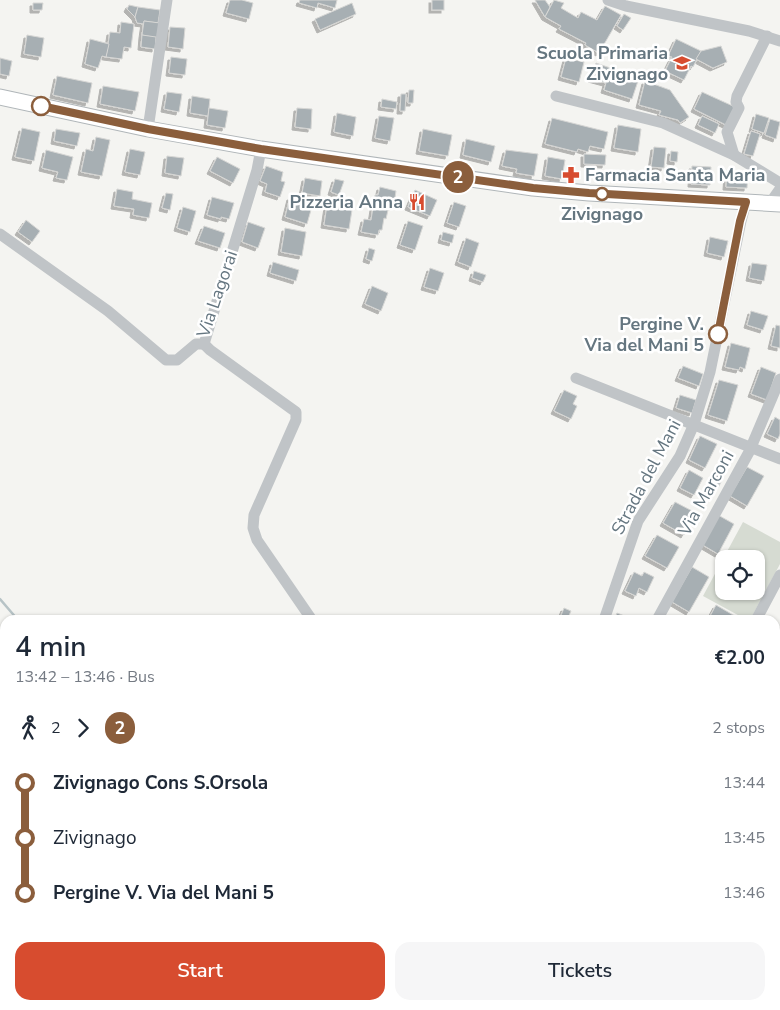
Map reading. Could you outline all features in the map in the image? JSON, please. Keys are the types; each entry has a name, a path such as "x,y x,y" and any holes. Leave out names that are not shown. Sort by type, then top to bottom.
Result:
{"main road":[{"path":"0,97 148,129 261,149 533,188 776,204"}],"street":[{"path":"148,129 167,0"},
{"path":"608,0 626,6 767,36 780,41"},
{"path":"734,155 727,132 738,108 737,96 767,36"},
{"path":"556,96 663,123 734,155 780,183"},
{"name":"Via Lagorai","path":"0,234 108,311 166,360 177,360 196,344 204,344 257,170 261,149"},
{"path":"776,204 773,199 780,189"},
{"name":"Strada del Mani","path":"606,615 638,521 680,456 694,424 710,372 740,221 746,202"},
{"path":"204,344 296,412 296,420 254,514 252,528 257,540 309,615"},
{"path":"576,378 780,459"},
{"name":"Via Marconi","path":"656,615 751,447 780,379"},
{"path":"759,615 780,575"}],"shaded area":[{"path":"743,522 780,542 780,564 765,592 765,550 728,550"},
{"path":"715,574 715,600 761,600 753,615 738,615 703,596"}],"building":[{"path":"230,0 242,0 253,3 249,19 226,13"},
{"path":"300,0 337,0 335,8 318,3 317,8 299,3"},
{"path":"432,0 444,0 444,10 432,10"},
{"path":"535,0 545,0 550,7 545,17"},
{"path":"554,0 564,3 561,8 578,18 581,12 597,20 605,6 621,15 599,53 585,45 586,43 559,29 561,26 545,17"},
{"path":"33,3 43,3 42,10 33,10"},
{"path":"352,3 356,14 320,30 315,19"},
{"path":"129,5 138,7 135,17 127,9"},
{"path":"138,7 160,10 158,23 144,21 144,24 137,23 135,17"},
{"path":"624,14 631,18 623,30 617,26"},
{"path":"144,21 160,23 158,38 142,35"},
{"path":"121,22 134,24 131,48 124,47 122,59 106,57 110,32 120,33"},
{"path":"170,27 185,28 183,49 168,47"},
{"path":"27,35 44,38 41,57 24,54"},
{"path":"142,35 156,37 155,49 141,47"},
{"path":"90,39 109,44 106,57 102,56 98,68 85,64"},
{"name":"Scuola Primaria Zivignago","path":"676,39 701,51 684,80 665,71 672,57 668,56"},
{"path":"721,46 727,62 713,68 696,59 701,51"},
{"path":"171,57 187,59 185,75 169,73"},
{"path":"0,58 12,61 9,76 0,74"},
{"path":"566,58 584,62 579,82 561,77"},
{"path":"596,63 639,78 632,99 604,90 606,83 591,79"},
{"path":"57,76 92,83 88,103 53,95"},
{"path":"645,81 670,90 689,117 680,123 678,120 659,115 661,111 639,105"},
{"path":"103,86 139,92 135,111 100,104"},
{"path":"409,90 414,90 413,103 408,103"},
{"path":"167,92 182,94 179,112 164,109"},
{"path":"702,92 735,107 726,125 694,109"},
{"path":"401,94 406,94 405,111 400,111"},
{"path":"192,96 210,99 208,116 190,113"},
{"path":"382,99 397,102 396,109 381,107"},
{"path":"209,108 228,111 225,128 207,125"},
{"path":"297,108 312,109 311,129 295,127"},
{"path":"337,113 356,117 353,136 334,132"},
{"path":"756,114 769,118 764,133 752,129"},
{"path":"379,116 394,118 390,141 375,138"},
{"path":"702,116 719,124 715,133 698,125"},
{"path":"552,118 608,132 604,149 590,146 588,152 578,149 577,152 545,144"},
{"path":"770,119 780,122 776,139 765,135"},
{"path":"618,125 641,129 638,152 614,148"},
{"path":"22,128 40,132 34,161 15,157"},
{"path":"56,129 80,133 77,146 54,141"},
{"path":"423,129 452,135 448,156 419,151"},
{"path":"751,131 760,134 753,156 744,154"},
{"path":"96,137 110,140 102,176 81,172 86,149 93,151"},
{"path":"466,139 495,146 491,162 463,155"},
{"path":"654,147 666,148 664,168 651,167"},
{"path":"130,149 145,152 140,175 125,172"},
{"path":"46,150 73,157 67,180 56,178 58,172 42,168"},
{"path":"506,150 538,154 534,176 516,173 517,169 502,166"},
{"path":"671,151 678,152 677,162 670,161"},
{"path":"584,154 606,155 605,165 584,164"},
{"path":"167,156 184,158 181,176 165,173"},
{"path":"217,157 240,169 233,183 210,171"},
{"path":"548,157 565,160 562,179 545,176"},
{"path":"266,166 283,172 281,181 285,182 280,197 265,192 267,184 260,181"},
{"path":"692,166 711,167 710,185 691,184"},
{"path":"727,172 748,173 747,188 726,187"},
{"path":"305,178 322,181 320,196 302,193"},
{"path":"335,179 344,181 339,195 331,192"},
{"path":"380,187 396,191 394,204 391,204 386,219 384,218 382,230 379,230 378,235 361,232 364,219 371,220 375,195 378,195"},
{"path":"117,189 133,192 132,199 152,203 149,218 133,215 134,209 114,206"},
{"path":"415,190 437,200 430,216 408,207"},
{"path":"166,193 173,194 170,210 162,208"},
{"path":"212,197 234,203 229,219 207,215"},
{"path":"290,197 313,203 307,224 285,217"},
{"path":"454,202 466,206 459,227 447,223"},
{"path":"327,205 352,210 349,229 324,225"},
{"path":"183,207 196,211 190,232 177,228"},
{"path":"26,220 40,231 32,242 18,232"},
{"path":"408,221 423,226 415,250 400,245"},
{"path":"248,222 265,228 258,248 242,242"},
{"path":"204,226 225,233 220,248 198,241"},
{"path":"285,228 306,232 302,256 281,252"},
{"path":"443,232 454,235 452,243 441,240"},
{"path":"710,237 728,241 724,257 707,253"},
{"path":"466,238 479,243 471,267 458,262"},
{"path":"369,248 375,250 372,261 366,259"},
{"path":"273,262 299,270 296,281 270,273"},
{"path":"752,263 767,265 764,281 749,278"},
{"path":"430,268 444,273 438,291 424,287"},
{"path":"474,271 486,275 483,282 472,278"},
{"path":"372,286 388,293 381,311 365,304"},
{"path":"751,311 768,316 763,330 747,325"},
{"path":"776,325 780,326 780,348 771,346"},
{"path":"731,343 750,348 745,369 740,367 739,370 725,367"},
{"path":"683,366 703,374 699,386 678,378"},
{"path":"761,367 776,373 767,400 751,394"},
{"path":"719,380 738,385 727,421 708,415"},
{"path":"564,390 577,396 573,404 577,406 571,419 554,411"},
{"path":"680,395 696,400 692,413 676,408"},
{"path":"775,417 780,420 778,439 767,434"},
{"path":"700,436 717,444 705,468 689,460"},
{"path":"747,467 764,476 747,506 730,496"},
{"path":"689,470 703,478 694,495 680,488"},
{"path":"715,474 723,478 718,488 709,484"},
{"path":"675,502 696,513 684,535 663,523"},
{"path":"718,515 734,524 720,550 715,550 715,552 701,544"},
{"path":"657,535 679,547 667,568 645,556"},
{"path":"692,567 709,577 689,612 672,602"},
{"path":"634,572 642,576 644,572 654,577 647,592 639,588 636,596 625,591"},
{"path":"716,605 733,615 711,615"},
{"path":"564,608 571,611 569,615 561,615"}],"waterway":[{"path":"0,599 14,615"}],"bus line":[{"name":"2","path":"41,106 148,129 261,149 533,188 746,202 740,221 718,334"}],"place":[{"name":"Scuola Primaria Zivignago","path":"682,63"},
{"name":"Farmacia Santa Maria","path":"571,175"},
{"name":"Zivignago","path":"602,194"},
{"name":"Pizzeria Anna","path":"417,202"},
{"name":"Pergine V. Via del Mani 5","path":"718,334"}]}
